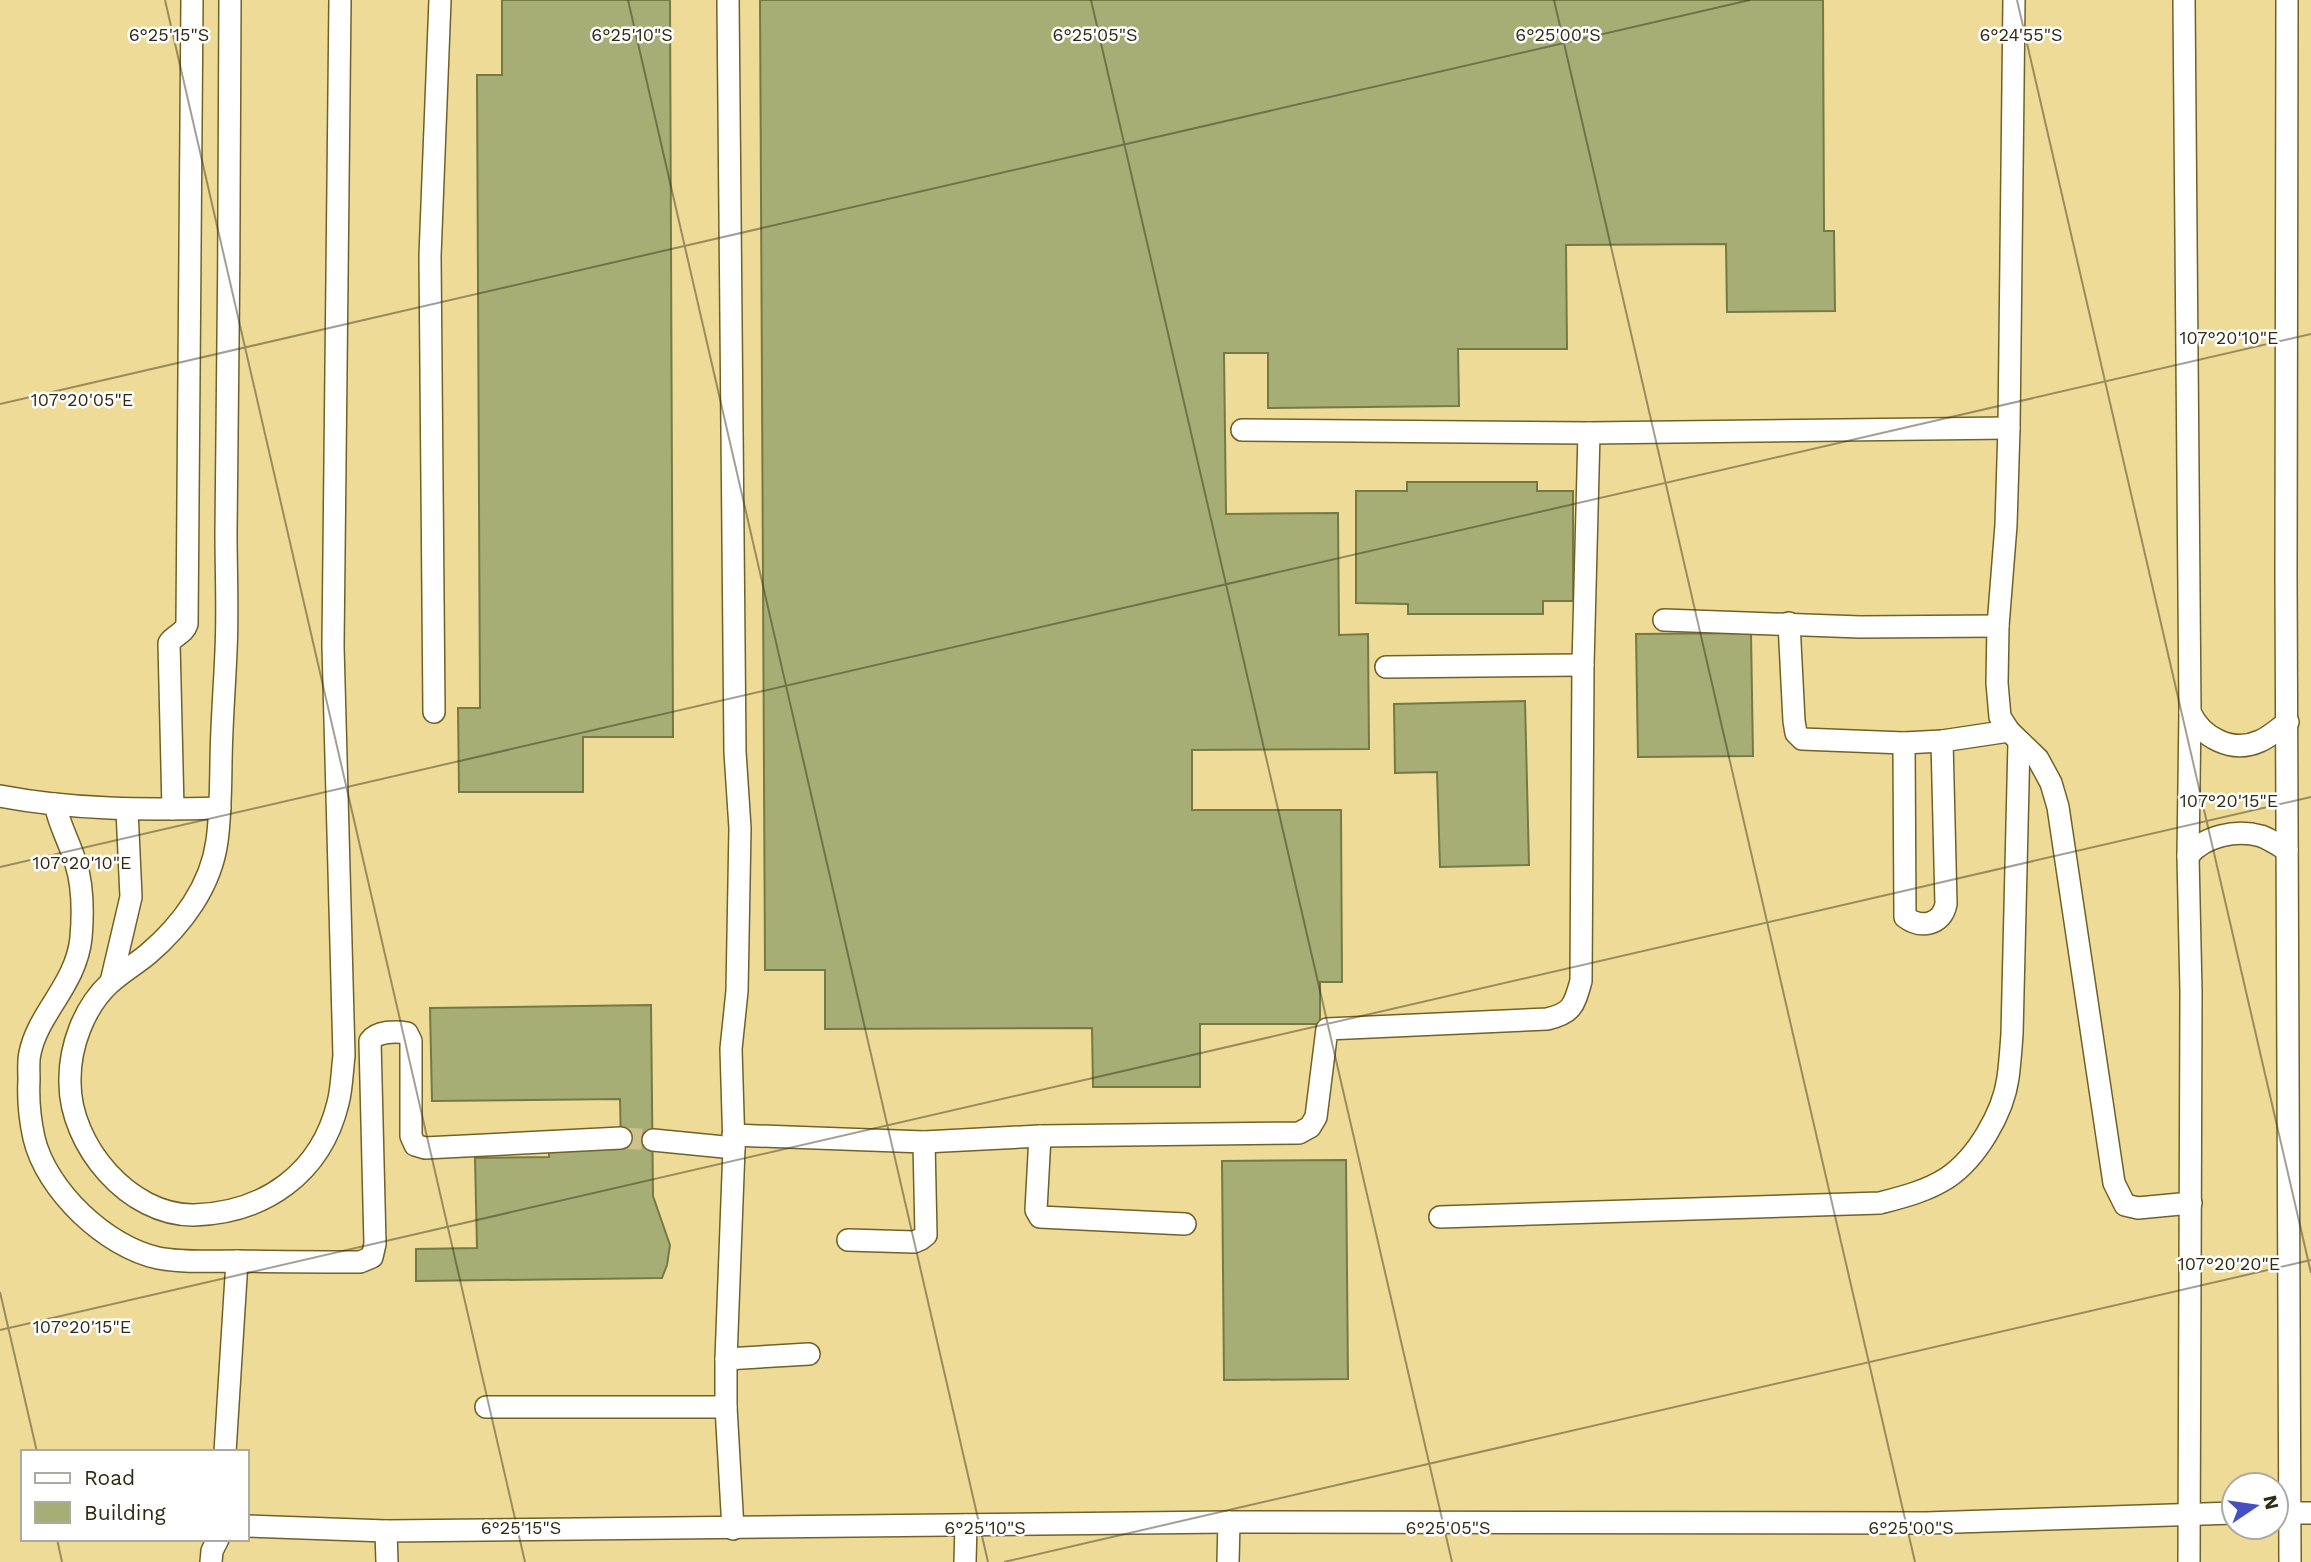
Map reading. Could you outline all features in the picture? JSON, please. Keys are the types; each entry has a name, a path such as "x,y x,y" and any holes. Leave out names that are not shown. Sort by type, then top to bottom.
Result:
{"street":[{"path":"173,809 169,643 187,624 192,0"},
{"path":"230,0 226,649 217,844 205,883 180,922 167,937 111,982 89,1010 72,1051 70,1082 72,1104 82,1132 95,1158 110,1177 158,1209 182,1215 214,1214 237,1209 267,1197 294,1181 320,1149 338,1103 344,1056 333,646 340,0"},
{"path":"434,712 430,256 440,0"},
{"path":"728,0 735,752 740,828 737,991 731,1049 734,1142 726,1359 733,1529"},
{"path":"2014,0 2009,428 2006,525 1998,626 1997,682 2000,717 2014,736 2038,759 2051,783 2058,807 2114,1183 2125,1205 2138,1208 2191,1203"},
{"path":"2184,0 2191,992 2189,1562"},
{"path":"2287,0 2287,850 2293,1513 2290,1562"},
{"path":"1242,430 1589,433 2009,428"},
{"path":"653,1140 924,1142 1040,1136 1299,1133 1310,1127 1316,1117 1326,1029 1547,1019 1562,1015 1573,1006 1581,981 1583,665 1589,433"},
{"path":"1664,620 1860,627 1998,626"},
{"path":"1789,623 1796,733 1802,739 1904,743 2014,736"},
{"path":"1386,667 1583,665"},
{"path":"2190,712 2202,730 2220,742 2229,744 2251,744 2260,741 2288,722"},
{"path":"1440,1217 1880,1203 1918,1192 1946,1179 1968,1161 1992,1126 2008,1080 2012,1034 2014,736"},
{"path":"1904,743 1906,917 1912,922 1928,923 1944,915 1946,904 1942,741"},
{"path":"0,796 127,810 220,807"},
{"path":"55,804 58,820 77,865 82,897 81,937 77,960 30,1052 28,1091 34,1139 49,1174 78,1212 117,1242 158,1258 237,1262 360,1262 372,1257 370,1041 378,1034 407,1033 411,1041 411,1136 415,1145 425,1148 621,1138"},
{"path":"111,982 131,897 127,810"},
{"path":"2188,856 2195,847 2231,833 2262,836 2287,850"},
{"path":"1040,1136 1036,1210 1040,1217 1185,1224"},
{"path":"848,1240 914,1242 922,1240 926,1235 924,1142"},
{"path":"225,1450 237,1262"},
{"path":"726,1359 809,1354"},
{"path":"486,1407 726,1407"},
{"path":"248,1526 386,1531 1230,1522 1926,1523 2220,1513"},
{"path":"1228,1562 1230,1522"},
{"path":"965,1562 966,1525"},
{"path":"386,1531 387,1562"},
{"path":"211,1562 217,1541"}],"shaded area":[{"path":"0,0 2311,0 2311,1562 0,1562"}],"building":[{"path":"502,0 670,0 673,737 583,737 583,792 459,792 458,708 480,708 477,75 502,75"},
{"path":"760,0 1823,0 1824,231 1834,231 1835,311 1727,312 1726,244 1566,245 1567,349 1458,349 1459,406 1268,408 1268,353 1224,353 1226,514 1338,513 1339,635 1368,634 1369,749 1192,750 1192,810 1341,810 1342,982 1320,982 1320,1024 1200,1024 1200,1087 1093,1087 1092,1028 825,1029 825,970 765,970"},
{"path":"1407,482 1537,482 1537,491 1573,491 1573,601 1543,601 1543,614 1408,614 1408,604 1356,603 1356,491 1407,491"},
{"path":"1751,633 1753,756 1638,757 1636,634"},
{"path":"1525,701 1529,865 1440,867 1437,772 1395,773 1394,704"},
{"path":"651,1005 653,1196 670,1245 662,1278 416,1281 416,1249 477,1248 475,1158 549,1157 549,1146 621,1145 620,1099 432,1101 430,1008"},
{"path":"1346,1160 1348,1379 1224,1380 1222,1161"}],"tunnel":[{"path":"621,1138 653,1140"}]}
